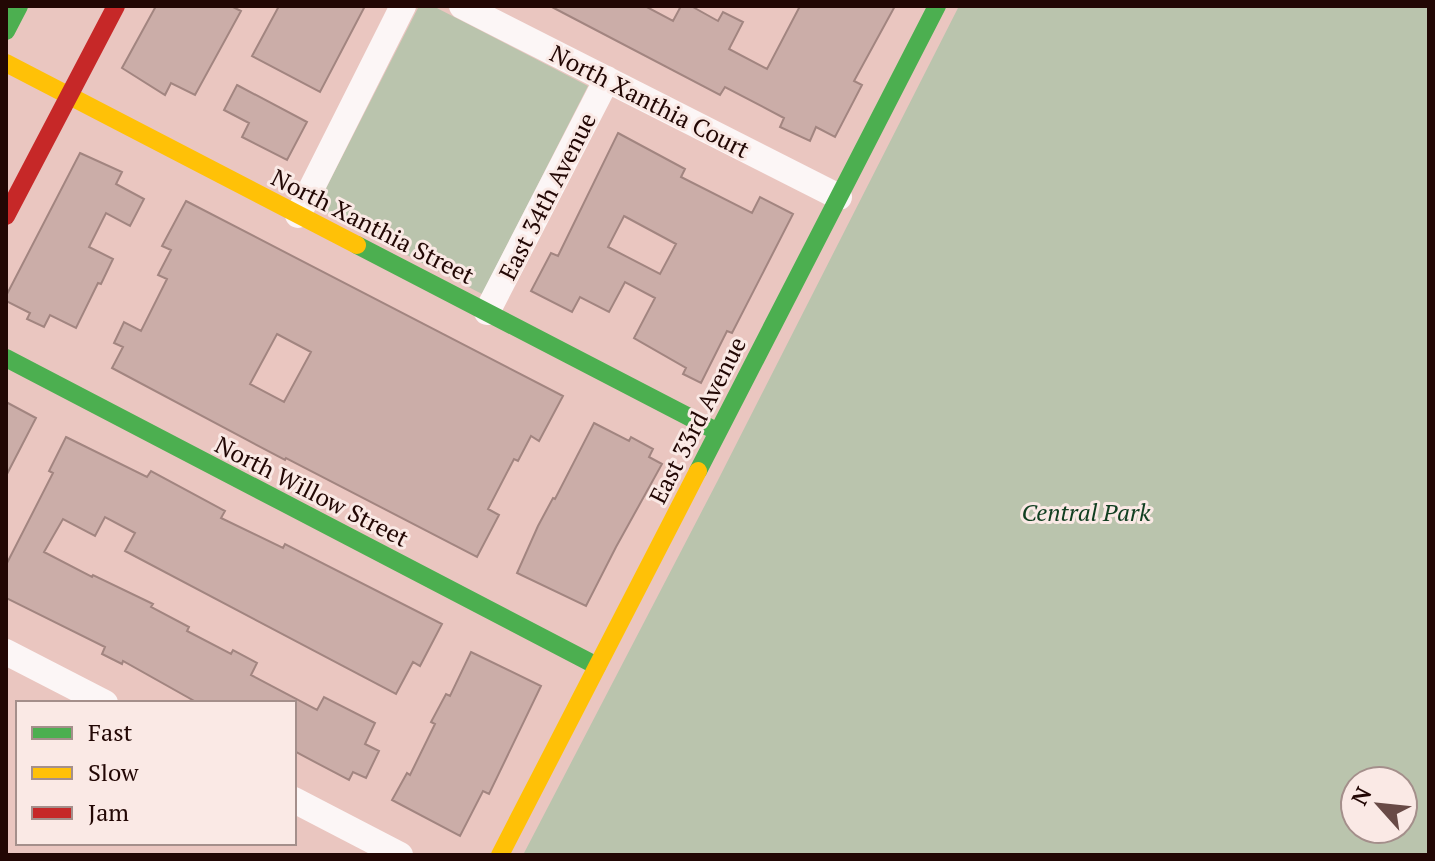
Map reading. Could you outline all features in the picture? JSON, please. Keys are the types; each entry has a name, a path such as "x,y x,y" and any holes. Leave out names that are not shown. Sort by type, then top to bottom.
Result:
{"street":[{"path":"6,31 19,6"},
{"path":"6,216 116,6"},
{"path":"298,215 403,6"},
{"name":"North Xanthia Court","path":"462,6 839,197"},
{"name":"East 33rd Avenue","path":"500,855 937,6"},
{"name":"North Xanthia Street","path":"6,63 718,432"},
{"name":"East 34th Avenue","path":"487,312 607,79"},
{"name":"North Willow Street","path":"6,358 597,666"},
{"path":"6,652 101,701"},
{"path":"296,801 400,855"}],"green space":[{"path":"419,6 433,6 588,86 482,294 316,208"},
{"name":"Central Park","path":"959,6 1429,6 1429,855 523,855"}],"building":[{"path":"156,6 231,6 241,11 195,95 171,83 165,95 122,68"},
{"path":"279,6 365,6 320,92 252,56"},
{"path":"550,6 645,6 673,21 681,6 691,6 718,21 723,12 743,22 729,49 767,69 800,6 895,6 854,81 862,85 835,137 816,127 810,141 780,127 784,118 725,87 720,95"},
{"path":"237,85 307,122 287,160 242,137 249,123 224,110"},
{"path":"618,133 685,169 681,177 752,213 760,197 793,214 732,333 727,331 701,383 683,374 686,368 634,338 655,298 625,282 609,312 580,297 572,312 531,291 551,253 558,256","holes":["624,216 676,244 660,274 608,247"]},
{"path":"80,153 122,172 116,184 144,199 130,226 106,213 89,247 113,259 76,328 50,315 44,327 27,319 30,313 6,301 6,296"},
{"path":"186,201 563,396 539,441 531,436 518,461 514,459 488,509 499,515 477,557 112,368 123,347 114,343 124,322 141,331 167,279 158,275 171,250 162,246","holes":["277,334 311,352 284,402 250,384"]},
{"path":"6,402 36,418 6,476"},
{"path":"594,423 653,449 649,457 662,464 586,606 517,573 538,526"},
{"path":"66,437 147,477 151,471 225,511 221,518 283,548 285,544 442,624 420,666 413,662 396,694 125,551 135,533 105,517 95,536 63,519 44,552 153,604 151,607 189,627 187,631 231,654 233,650 257,663 251,675 317,710 324,697 375,723 365,744 379,751 366,778 353,772 349,780 296,752 296,701 194,701 123,661 122,664 102,654 105,647 6,598 6,565 53,473 49,471"},
{"path":"471,652 541,686 489,794 483,791 460,836 392,800 407,773 410,775 435,724 431,722 446,694 450,696"}],"traffic: fast":[{"path":"6,31 19,6"},
{"path":"698,471 937,6"},
{"path":"357,245 718,432"},
{"path":"6,358 597,666"}],"traffic: slow":[{"path":"6,63 357,245"},
{"path":"500,855 698,471"}],"traffic: jam":[{"path":"6,216 116,6"}]}
